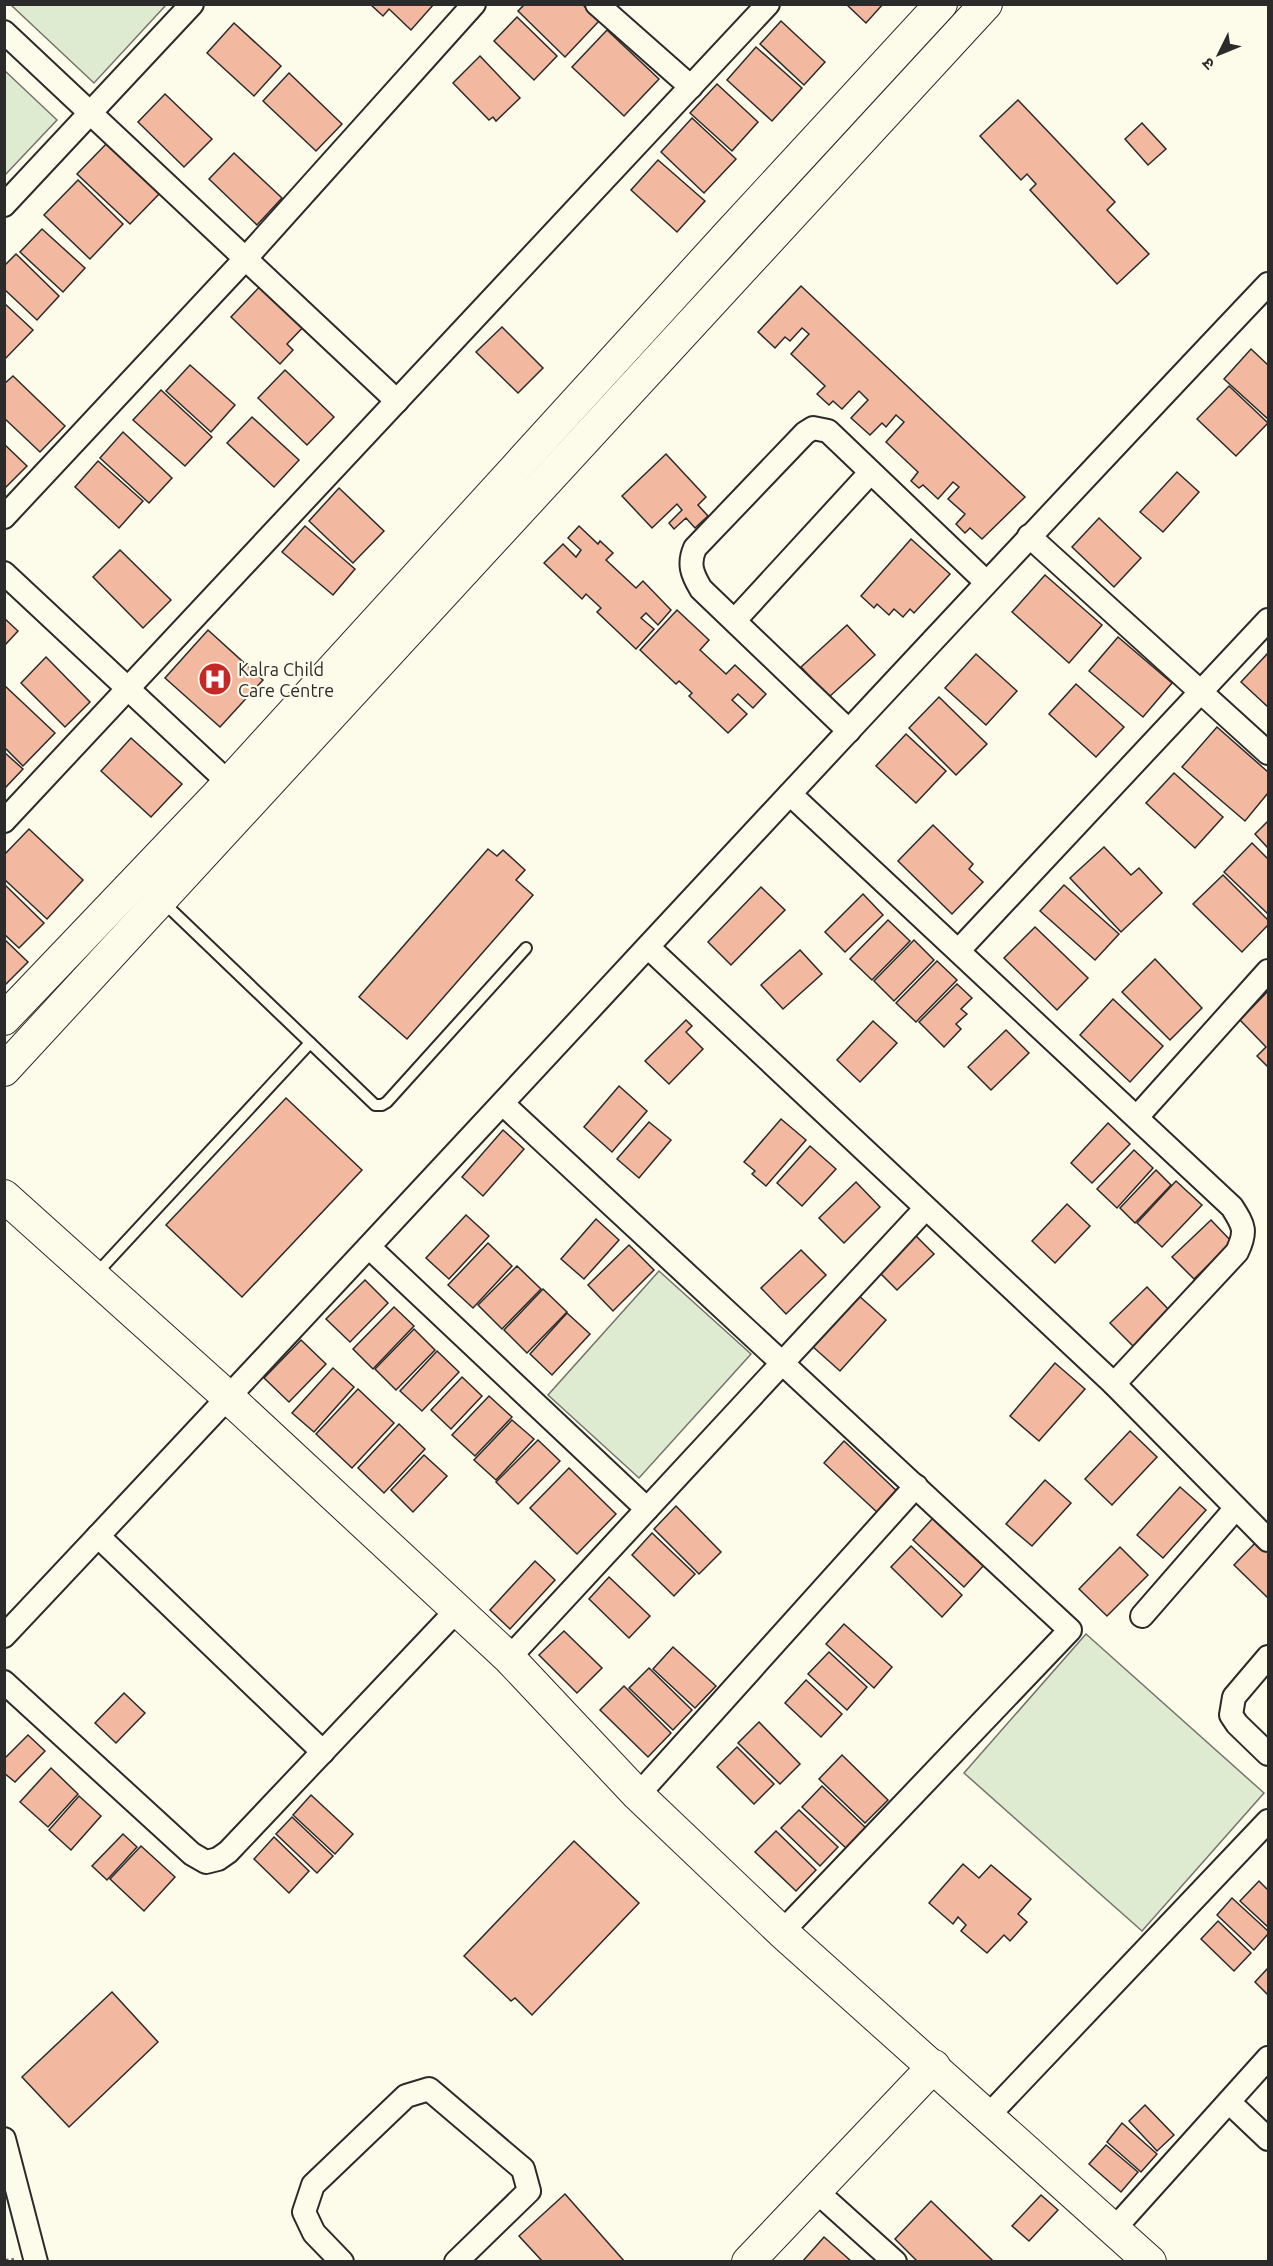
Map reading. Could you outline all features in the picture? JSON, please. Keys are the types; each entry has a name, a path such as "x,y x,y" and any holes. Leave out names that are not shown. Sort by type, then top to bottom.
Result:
{"street":[{"path":"4,205 192,4"},
{"path":"4,517 246,258 474,4"},
{"path":"597,4 691,87"},
{"path":"4,821 768,4"},
{"path":"4,1070 150,889 229,783 720,243 941,4"},
{"path":"4,1019 150,889 986,4"},
{"path":"919,28 943,51"},
{"path":"4,32 397,401"},
{"path":"4,1636 370,1248 1029,536 1269,284"},
{"path":"849,731 701,589 693,575 690,560 695,548 804,433 813,429 828,431 986,582"},
{"path":"735,620 870,472"},
{"path":"1029,536 1269,753"},
{"path":"4,573 229,783"},
{"path":"959,950 1269,620"},
{"path":"790,794 1137,1117 1232,1207 1241,1221 1245,1236 1237,1252 1114,1384"},
{"path":"648,947 1114,1384 1269,1540"},
{"path":"1137,1117 1269,971"},
{"path":"503,1104 1070,1630 782,1932"},
{"path":"4,1196 229,1398 509,1658 638,1795 782,1932 987,2117 1115,2228 1150,2262"},
{"path":"509,1658 925,1209"},
{"path":"370,1248 647,1509"},
{"path":"638,1795 916,1486"},
{"path":"1142,1616 1236,1508"},
{"path":"98,1536 323,1752"},
{"path":"4,1682 192,1854 206,1862 218,1859 228,1852 457,1610"},
{"path":"1269,1657 1234,1698 1231,1714 1237,1724 1269,1754"},
{"path":"987,2117 1269,1821"},
{"path":"1115,2228 1269,2058"},
{"path":"748,2262 933,2066"},
{"path":"342,2262 314,2233 304,2212 313,2185 406,2096 429,2089 523,2169 529,2190 456,2262"},
{"path":"1229,2102 1269,2139"},
{"path":"4,2139 36,2262"},
{"path":"815,2190 895,2262"}],"lane":[{"path":"150,889 375,1105 387,1102 525,948"},
{"path":"94,1277 310,1043"}],"green space":[{"path":"11,5 166,5 94,83"},
{"path":"4,70 57,120 5,175 4,175"},
{"path":"659,1271 751,1354 639,1478 548,1395"},
{"path":"1086,1634 1264,1793 1142,1931 964,1773"}],"building":[{"path":"370,4 434,4 411,30 389,9 383,16"},
{"path":"525,4 582,4 599,21 565,57 518,11"},
{"path":"846,4 883,4 866,23"},
{"path":"517,17 557,56 534,80 494,41"},
{"path":"781,21 825,62 804,85 760,44"},
{"path":"234,23 281,66 254,96 207,53"},
{"path":"607,30 659,79 624,116 572,67"},
{"path":"756,47 802,88 772,121 727,80"},
{"path":"480,56 520,98 496,121 493,117 489,120 453,83"},
{"path":"289,73 342,124 316,151 263,101"},
{"path":"717,84 758,122 732,151 690,113"},
{"path":"165,94 212,139 184,167 138,122"},
{"path":"1018,100 1115,202 1107,210 1149,254 1117,284 1030,190 1036,184 1027,174 1021,180 980,136"},
{"path":"692,118 736,159 704,193 661,152"},
{"path":"1142,123 1166,149 1148,165 1125,139"},
{"path":"109,141 162,191 130,224 77,174"},
{"path":"234,153 282,198 257,225 209,179"},
{"path":"658,160 705,201 677,232 631,190"},
{"path":"78,180 123,224 90,259 44,215"},
{"path":"42,229 85,268 63,292 20,252"},
{"path":"16,254 59,296 37,320 4,289 4,266"},
{"path":"267,279 310,320 287,344 293,350 280,364 231,317"},
{"path":"801,286 1025,497 982,539 970,528 965,533 956,524 965,514 948,499 959,487 953,482 938,499 923,485 919,488 911,481 918,472 886,442 904,422 896,415 886,427 882,423 870,435 851,418 868,400 859,391 842,409 833,401 829,405 817,394 825,386 791,354 809,334 802,328 790,341 785,337 775,348 758,332"},
{"path":"4,303 33,330 4,360"},
{"path":"502,327 543,368 518,393 476,352"},
{"path":"1251,349 1268,365 1268,419 1224,379"},
{"path":"190,365 235,405 211,432 166,391"},
{"path":"285,370 334,417 307,445 258,398"},
{"path":"13,376 65,426 40,452 4,418 4,384"},
{"path":"1229,386 1268,423 1236,456 1197,419"},
{"path":"161,390 212,437 185,466 133,420"},
{"path":"252,417 299,460 274,487 227,443"},
{"path":"123,432 172,478 149,503 100,458"},
{"path":"4,444 27,466 4,489"},
{"path":"666,454 706,497 698,505 708,516 695,528 686,518 674,529 669,523 682,510 677,504 652,528 622,496"},
{"path":"98,461 143,501 119,528 75,487"},
{"path":"1177,472 1199,492 1163,532 1140,512"},
{"path":"339,488 384,531 353,563 309,521"},
{"path":"1099,518 1141,558 1114,587 1072,547"},
{"path":"305,526 355,569 333,595 282,552"},
{"path":"579,526 598,544 600,541 613,553 606,560 636,588 643,581 671,610 658,625 646,613 641,618 654,629 636,649 597,612 601,608 586,594 582,599 544,563 563,544 576,557 581,550 568,538"},
{"path":"911,539 950,574 914,613 910,609 903,617 894,609 889,615 877,604 874,608 861,596"},
{"path":"120,550 171,600 143,628 93,577"},
{"path":"1045,575 1102,625 1069,663 1012,612"},
{"path":"677,610 709,640 700,650 726,674 735,665 766,694 753,708 738,694 732,700 747,714 728,733 689,696 692,693 679,681 676,684 640,650"},
{"path":"4,618 18,631 4,646"},
{"path":"847,625 875,655 829,697 801,667"},
{"path":"208,630 263,680 220,727 165,678"},
{"path":"1118,637 1172,683 1143,717 1089,671"},
{"path":"1268,653 1268,707 1241,682"},
{"path":"976,654 1017,691 986,725 945,688"},
{"path":"46,657 90,702 65,727 21,683"},
{"path":"1076,684 1124,727 1096,757 1049,714"},
{"path":"4,685 55,733 23,766 4,747"},
{"path":"939,697 987,744 956,775 909,728"},
{"path":"1217,727 1268,772 1268,793 1245,821 1182,767"},
{"path":"906,734 946,771 916,803 876,766"},
{"path":"131,738 182,784 151,817 101,771"},
{"path":"4,752 23,769 4,789"},
{"path":"1174,773 1223,817 1195,848 1146,803"},
{"path":"1268,821 1268,848 1255,834"},
{"path":"933,825 973,864 969,869 983,882 952,914 898,861"},
{"path":"29,829 83,880 47,919 4,879 4,855"},
{"path":"1252,843 1268,859 1268,914 1224,872"},
{"path":"1104,847 1131,875 1139,868 1162,893 1121,932 1070,878"},
{"path":"488,849 497,856 503,850 525,870 516,880 533,895 407,1039 359,997"},
{"path":"1223,875 1268,920 1268,925 1242,952 1193,904"},
{"path":"4,884 44,923 19,948 4,934"},
{"path":"1064,885 1119,934 1095,960 1040,911"},
{"path":"761,887 785,910 731,965 708,942"},
{"path":"863,894 883,915 845,952 825,932"},
{"path":"888,920 910,941 872,980 850,959"},
{"path":"1035,927 1088,978 1057,1010 1004,958"},
{"path":"4,939 28,962 4,986"},
{"path":"914,940 934,960 894,1001 874,981"},
{"path":"800,950 822,974 783,1009 761,985"},
{"path":"1155,959 1202,1008 1170,1040 1122,992"},
{"path":"937,961 957,980 916,1022 896,1003"},
{"path":"957,984 972,998 961,1009 967,1014 956,1024 961,1029 944,1047 919,1022"},
{"path":"1268,991 1268,1067 1257,1056 1266,1047 1240,1020"},
{"path":"1113,999 1163,1046 1130,1082 1080,1035"},
{"path":"686,1020 692,1026 686,1032 703,1049 669,1084 645,1061"},
{"path":"873,1021 897,1043 860,1082 837,1060"},
{"path":"1006,1030 1029,1053 991,1090 968,1067"},
{"path":"619,1086 647,1111 612,1152 584,1127"},
{"path":"286,1098 362,1170 242,1297 166,1225"},
{"path":"781,1119 806,1140 766,1186 752,1174 755,1171 744,1162"},
{"path":"649,1122 671,1140 639,1178 617,1159"},
{"path":"1108,1123 1130,1144 1092,1183 1071,1163"},
{"path":"503,1130 524,1149 483,1196 462,1177"},
{"path":"810,1146 836,1169 802,1206 777,1183"},
{"path":"1134,1150 1153,1168 1117,1208 1097,1189"},
{"path":"1156,1170 1171,1185 1135,1223 1120,1208"},
{"path":"1176,1181 1202,1205 1162,1247 1137,1223"},
{"path":"856,1182 880,1207 844,1243 819,1218"},
{"path":"1067,1204 1090,1226 1055,1263 1032,1241"},
{"path":"466,1215 489,1236 449,1279 426,1258"},
{"path":"596,1219 619,1240 584,1279 561,1259"},
{"path":"1211,1220 1232,1242 1194,1279 1172,1257"},
{"path":"912,1232 934,1254 897,1290 875,1268"},
{"path":"488,1243 512,1266 473,1308 448,1285"},
{"path":"629,1245 654,1270 613,1311 588,1285"},
{"path":"801,1250 826,1275 786,1314 761,1288"},
{"path":"517,1266 541,1289 502,1329 478,1305"},
{"path":"365,1280 388,1303 350,1342 326,1319"},
{"path":"1147,1287 1170,1311 1134,1347 1110,1323"},
{"path":"543,1289 567,1312 527,1353 504,1330"},
{"path":"858,1295 886,1320 840,1371 812,1346"},
{"path":"394,1307 414,1326 373,1369 353,1349"},
{"path":"567,1313 590,1334 552,1375 530,1354"},
{"path":"414,1329 435,1350 396,1390 375,1369"},
{"path":"301,1340 326,1364 289,1402 264,1378"},
{"path":"437,1351 459,1372 422,1411 400,1391"},
{"path":"1055,1363 1085,1389 1039,1441 1010,1416"},
{"path":"333,1368 354,1387 314,1432 292,1413"},
{"path":"462,1377 482,1396 451,1429 431,1410"},
{"path":"358,1389 394,1423 352,1468 316,1434"},
{"path":"489,1396 512,1417 475,1456 452,1435"},
{"path":"512,1420 534,1439 496,1480 474,1460"},
{"path":"399,1424 425,1449 384,1493 358,1468"},
{"path":"1130,1431 1157,1457 1112,1505 1085,1479"},
{"path":"538,1440 560,1461 518,1504 496,1482"},
{"path":"844,1441 899,1493 879,1514 824,1463"},
{"path":"424,1455 447,1476 413,1512 391,1490"},
{"path":"569,1468 616,1514 577,1554 530,1508"},
{"path":"1045,1480 1071,1503 1032,1546 1006,1524"},
{"path":"1180,1487 1206,1510 1163,1558 1137,1535"},
{"path":"676,1506 721,1552 699,1574 654,1529"},
{"path":"933,1518 984,1565 964,1587 913,1540"},
{"path":"652,1533 695,1574 674,1596 632,1555"},
{"path":"1258,1540 1268,1549 1268,1598 1234,1565"},
{"path":"911,1546 962,1595 942,1617 891,1567"},
{"path":"1120,1547 1148,1575 1107,1616 1079,1589"},
{"path":"535,1561 555,1580 510,1629 490,1610"},
{"path":"609,1577 650,1616 629,1638 589,1599"},
{"path":"844,1624 892,1667 874,1688 826,1644"},
{"path":"564,1631 602,1668 577,1693 539,1655"},
{"path":"673,1647 716,1686 695,1708 653,1669"},
{"path":"829,1652 867,1687 847,1710 808,1674"},
{"path":"649,1668 692,1710 673,1730 629,1688"},
{"path":"806,1680 842,1714 821,1737 785,1703"},
{"path":"624,1686 671,1733 648,1757 600,1710"},
{"path":"124,1693 145,1713 116,1743 95,1723"},
{"path":"759,1722 800,1764 780,1784 738,1743"},
{"path":"28,1735 45,1751 15,1782 4,1773 4,1759"},
{"path":"737,1747 774,1784 754,1804 717,1767"},
{"path":"842,1755 888,1800 865,1823 819,1779"},
{"path":"51,1768 78,1794 48,1827 20,1802"},
{"path":"822,1786 866,1828 847,1849 802,1807"},
{"path":"311,1795 353,1834 335,1854 293,1815"},
{"path":"79,1796 101,1816 71,1850 49,1830"},
{"path":"799,1810 838,1847 820,1866 781,1828"},
{"path":"292,1817 333,1856 317,1873 276,1834"},
{"path":"776,1831 816,1870 796,1891 755,1852"},
{"path":"123,1834 137,1847 107,1880 92,1866"},
{"path":"274,1837 309,1871 289,1893 254,1859"},
{"path":"574,1841 639,1903 532,2015 515,1998 511,2001 464,1956"},
{"path":"141,1846 175,1877 144,1911 110,1879"},
{"path":"963,1864 979,1878 991,1865 1031,1899 1018,1914 1027,1922 1010,1941 1004,1935 987,1953 961,1931 966,1925 958,1917 953,1924 929,1903"},
{"path":"1259,1881 1268,1890 1268,1927 1240,1901"},
{"path":"1232,1898 1268,1931 1254,1950 1217,1915"},
{"path":"1218,1921 1251,1953 1234,1971 1201,1939"},
{"path":"1268,1968 1268,1995 1255,1982"},
{"path":"112,1992 158,2042 69,2127 22,2077"},
{"path":"1145,2105 1174,2135 1157,2151 1129,2121"},
{"path":"1122,2123 1157,2154 1141,2172 1107,2142"},
{"path":"1106,2145 1138,2172 1121,2192 1089,2164"},
{"path":"565,2194 625,2262 543,2262 519,2236"},
{"path":"1041,2195 1058,2210 1029,2241 1012,2226"},
{"path":"931,2201 992,2260 991,2262 918,2262 895,2239"},
{"path":"824,2237 852,2262 802,2262"}],"place":[{"name":"Kalra Child Care Centre","path":"215,679"}]}
